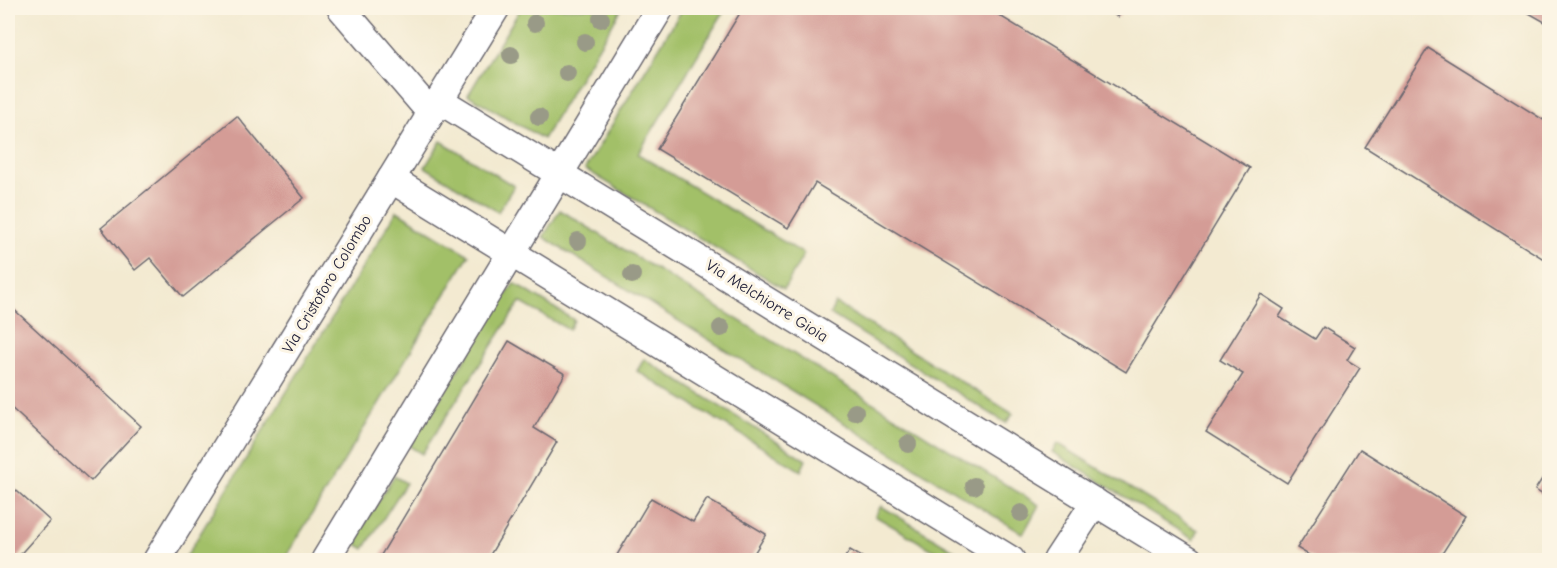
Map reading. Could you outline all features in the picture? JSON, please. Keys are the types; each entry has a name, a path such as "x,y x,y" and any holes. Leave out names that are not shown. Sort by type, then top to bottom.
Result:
{"street":[{"name":"Via Melchiorre Gioia","path":"341,8 435,107 560,174 1189,561"},
{"name":"Via Cristoforo Colombo","path":"157,561 496,8"},
{"path":"325,561 660,8"},
{"path":"391,179 1011,561"},
{"path":"1057,561 1095,502"}],"green space":[{"path":"521,8 622,8 543,139 468,95"},
{"path":"683,8 726,8 638,154 804,254 784,289 585,169"},
{"path":"441,141 514,186 498,212 425,167"},
{"path":"560,210 1039,505 1023,534 543,237"},
{"path":"397,211 469,255 284,560 184,560"},
{"path":"514,283 574,320 569,330 520,302 422,454 409,446"},
{"path":"835,303 1013,414 1006,423 830,314"},
{"path":"644,359 806,460 801,471 637,371"},
{"path":"1057,443 1198,530 1194,540 1052,452"},
{"path":"394,476 406,483 364,549 353,542"},
{"path":"881,506 970,560 950,560 875,516"}],"building":[{"path":"743,8 987,8 1250,168 1126,372 815,183 788,228 657,149"},
{"path":"1103,8 1124,8 1118,17"},
{"path":"1520,8 1550,8 1550,25"},
{"path":"1428,48 1550,124 1550,263 1365,147"},
{"path":"237,116 304,198 183,297 150,258 135,270 101,228"},
{"path":"1261,294 1284,309 1279,317 1315,339 1323,327 1355,347 1347,360 1360,368 1287,483 1206,432 1243,374 1220,360"},
{"path":"8,304 141,426 91,481 8,405"},
{"path":"509,341 565,374 534,428 557,442 487,560 378,560"},
{"path":"1360,449 1466,516 1438,560 1317,560 1297,548"},
{"path":"1550,466 1550,499 1535,490"},
{"path":"8,483 50,521 15,560 8,560"},
{"path":"651,498 693,522 707,499 766,534 750,560 614,560"},
{"path":"850,550 867,560 843,560"}]}
